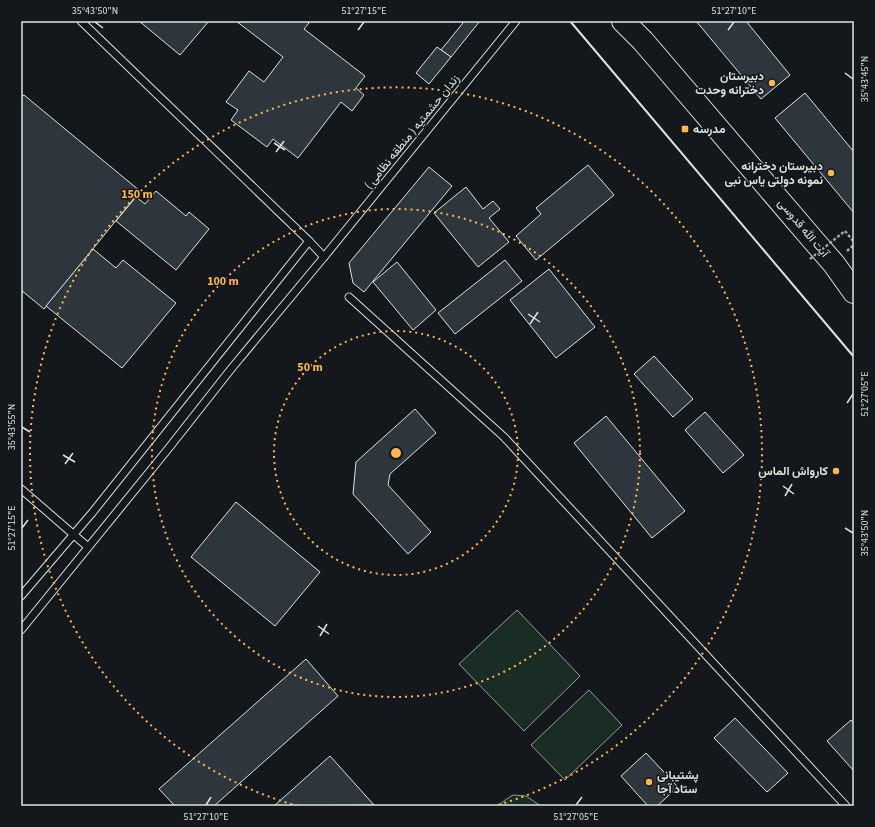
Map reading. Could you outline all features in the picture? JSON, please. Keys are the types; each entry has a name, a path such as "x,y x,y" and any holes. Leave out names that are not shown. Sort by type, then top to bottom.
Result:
{"main road":[{"name":"آیت الله قدوسی","path":"623,21 643,41 834,264 854,292"}],"lane":[{"path":"81,21 324,257"},
{"name":"زندان حشمتیه ( منطقه نظامی )","path":"21,630 168,449 231,368 324,257 516,21"},
{"path":"21,596 92,513 309,241"},
{"path":"349,297 504,437 846,806"},
{"path":"21,489 88,548"}],"path":[{"path":"810,259 845,231 854,242"}],"green space":[{"path":"517,610 580,676 524,731 459,664"},
{"path":"589,690 622,725 565,780 531,745"},
{"path":"513,795 526,796 541,806 498,806"}],"building":[{"path":"139,21 209,21 180,55"},
{"path":"236,21 306,21 309,23 304,29 365,76 356,88 364,95 352,111 341,102 298,158 273,139 267,147 231,120 238,110 226,102 249,71 264,82 283,57"},
{"path":"461,21 480,21 451,57 441,50 463,23"},
{"path":"696,21 746,21 790,75 761,99"},
{"path":"437,47 451,57 429,84 416,73"},
{"path":"805,93 854,152 854,213 775,118"},
{"path":"24,95 140,191 44,309 21,290 21,97"},
{"path":"588,165 614,195 536,260 516,236 541,214 536,208"},
{"path":"429,167 452,186 364,292 353,283 349,263"},
{"path":"466,187 483,209 493,201 500,209 489,218 509,242 478,267 434,213"},
{"path":"156,191 186,216 189,212 209,229 176,270 116,221 136,197 145,204"},
{"path":"93,249 116,268 123,260 176,303 122,368 46,306"},
{"path":"505,260 522,281 455,334 438,313"},
{"path":"397,262 436,310 413,330 373,282"},
{"path":"549,269 595,327 556,358 510,300"},
{"path":"654,356 693,399 673,417 634,374"},
{"path":"415,409 436,433 390,474 388,485 431,532 408,554 353,494 356,462"},
{"path":"705,412 744,455 723,473 685,430"},
{"path":"606,416 685,511 652,538 574,443"},
{"path":"236,502 320,572 275,626 191,557"},
{"path":"306,659 338,696 214,806 175,806 159,789"},
{"path":"735,718 788,773 767,792 714,738"},
{"path":"851,720 854,724 854,771 827,741"},
{"name":"پشتیبانی ستاد آجا","path":"646,753 678,787 657,806 648,806 621,776"},
{"path":"330,756 374,805 274,806"}],"wall":[{"path":"570,21 854,357"}],"place":[{"name":"دبیرستان دخترانه وحدت","path":"772,83"},
{"name":"مدرسه","path":"685,129"},
{"name":"دبیرستان دخترانه نمونه دولتی یاس نبی","path":"831,173"},
{"name":"کارواش الماس","path":"836,471"},
{"name":"پشتیبانی ستاد آجا","path":"649,782"}]}
